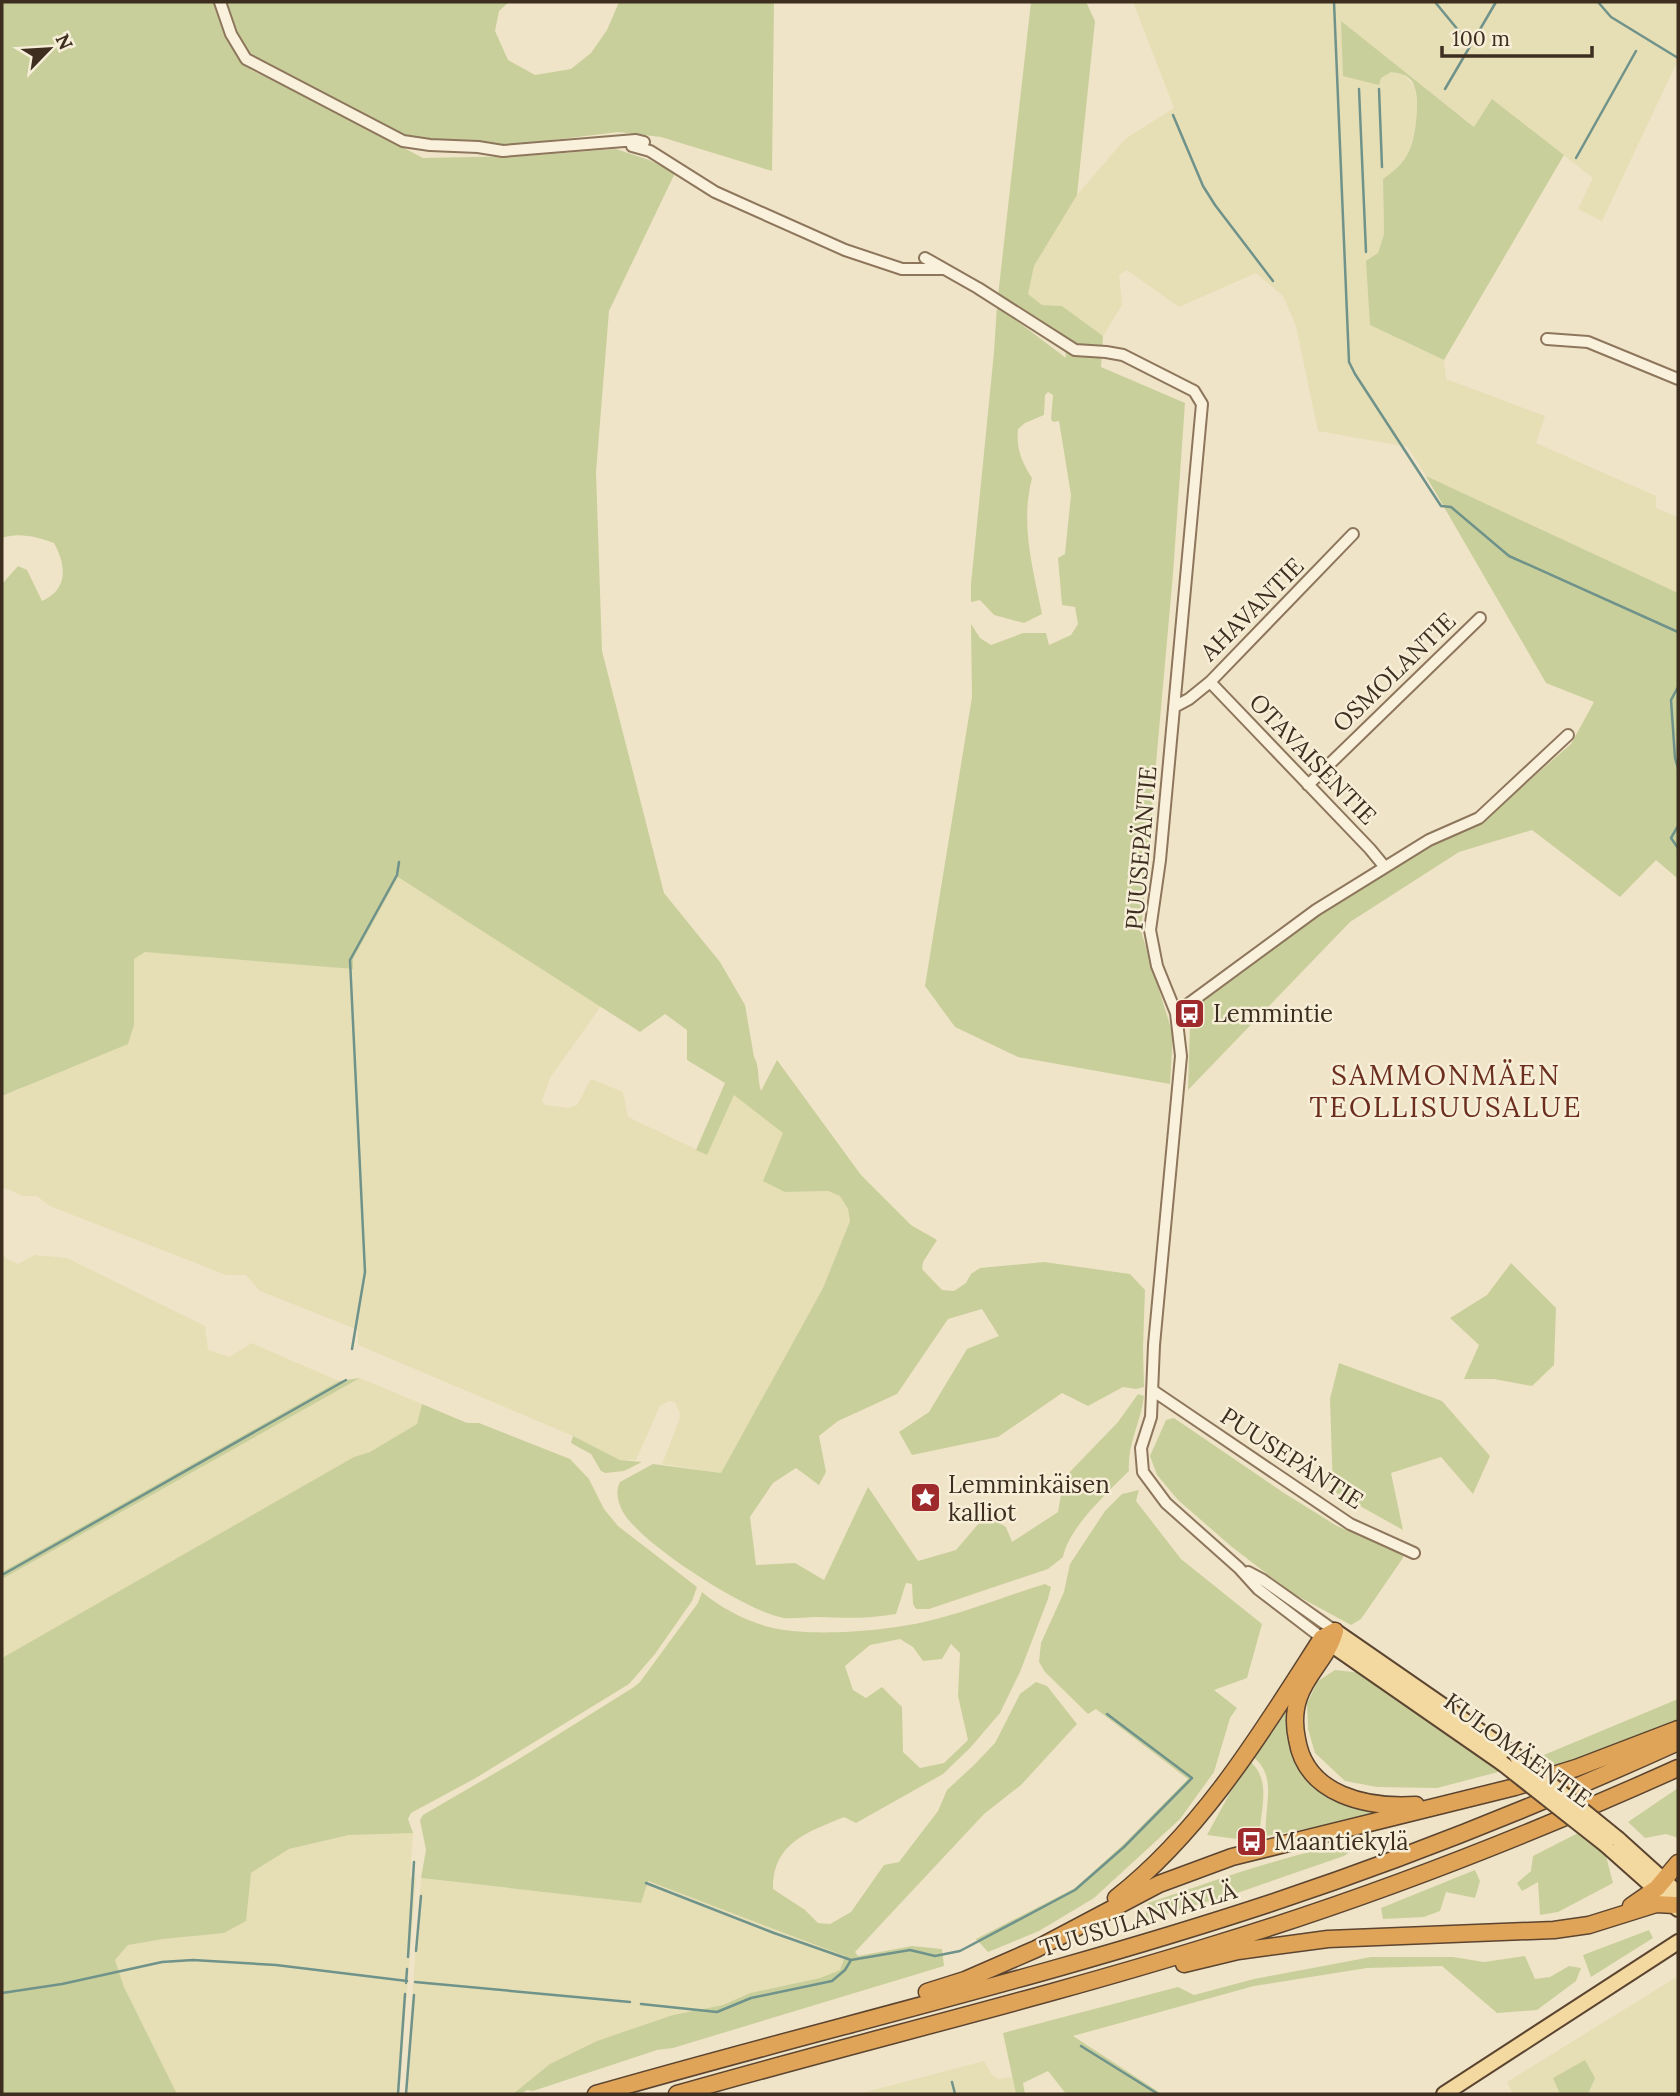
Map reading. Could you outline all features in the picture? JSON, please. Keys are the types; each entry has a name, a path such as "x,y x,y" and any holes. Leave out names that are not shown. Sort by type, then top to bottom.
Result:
{"highway":[{"path":"1330,1638 1302,1689 1296,1708 1297,1744 1308,1769 1326,1787 1362,1802 1413,1805 1460,1800"},
{"path":"1084,1922 1151,1868 1200,1815 1330,1638"},
{"path":"864,2020 926,1993 1005,1964 1159,1884 1232,1857 1515,1787 1576,1768 1678,1729"},
{"name":"TUUSULANVÄYLÄ","path":"596,2094 1060,1966 1275,1902 1525,1810 1678,1742"},
{"name":"TUUSULANVÄYLÄ","path":"677,2094 1055,1992 1213,1945 1350,1900 1535,1830 1678,1768"},
{"path":"1622,1914 1661,1884 1678,1863"},
{"path":"1055,1992 1238,1951 1282,1944 1371,1936 1554,1930 1589,1925 1656,1904 1677,1902"}],"main road":[{"name":"KULOMÄENTIE","path":"1330,1638 1517,1757 1661,1884 1677,1902"},
{"name":"KULOMÄENTIE","path":"1330,1638 1612,1842"},
{"path":"1444,2094 1678,1942"}],"street":[{"path":"220,2 231,34 246,59 403,141 503,151 636,140 644,142"},
{"path":"617,142 650,151 715,192 845,250 902,269 945,269"},
{"path":"925,258 945,269"},
{"name":"PUUSEPÄNTIE","path":"945,269 1075,350 1124,355 1194,391 1202,404 1160,860 1150,930 1157,966 1176,1013 1181,1056 1154,1345 1151,1417 1141,1448 1143,1472 1157,1494 1239,1568 1263,1580 1330,1638"},
{"path":"1548,339 1588,342 1678,379"},
{"name":"AHAVANTIE","path":"1175,706 1189,699 1210,682 1353,534"},
{"name":"OSMOLANTIE","path":"1308,785 1480,618"},
{"name":"OTAVAISENTIE","path":"1210,682 1384,866"},
{"path":"1176,1013 1316,909 1429,840 1479,818 1568,735"},
{"name":"PUUSEPÄNTIE","path":"1152,1390 1342,1519 1414,1553"}],"shaded area":[{"path":"1133,2 1678,2 1678,60 1602,221 1578,209 1593,178 1493,100 1475,127 1341,22 1344,76 1381,78 1391,71 1402,73 1415,87 1418,115 1410,149 1399,167 1383,179 1384,234 1378,253 1370,325 1444,360 1446,379 1545,416 1536,443 1656,496 1656,508 1678,517 1678,593 1426,476 1408,447 1318,431 1296,326 1283,296 1256,273 1179,307 1127,270 1119,275 1122,305 1103,336 1062,306 1042,305 1028,294 1034,266 1077,195 1125,139 1174,108"},
{"path":"398,877 601,1006 550,1078 542,1101 545,1105 569,1108 577,1105 591,1079 623,1092 628,1117 706,1154 734,1094 784,1133 785,1192 828,1191 840,1196 848,1209 850,1221 823,1288 721,1473 662,1464 679,1421 680,1413 675,1402 669,1401 660,1406 636,1460 620,1460 573,1436 358,1345 358,1330 260,1291 246,1275 226,1275 50,1206 37,1196 23,1196 2,1187 2,1096 19,1090 134,1025 134,959 145,951 353,969 353,959"},
{"path":"2,1248 5,1258 18,1264 35,1255 67,1258 205,1326 208,1350 230,1357 251,1343 339,1381 2,1572"},
{"path":"360,1378 422,1404 418,1424 370,1452 354,1457 2,1658 2,1579"},
{"path":"413,1833 410,1877 416,1878 399,2094 177,2094 124,1987 115,1960 128,1945 163,1939 251,1873 289,1849 349,1835"},
{"path":"421,1878 640,1903 647,1881 845,1955 840,1970 820,1978 750,1993 723,2005 673,2015 513,2094 405,2094"},
{"path":"1675,1978 1678,1979 1678,2094 1513,2094 1507,2082"},
{"path":"984,2061 991,2074 998,2079 1012,2077 1016,2094 858,2094"}],"green space":[{"path":"2,2 216,2 226,34 251,70 423,158 523,156 616,149 649,160 675,173 609,311 596,472 602,651 664,893 720,962 745,1005 761,1091 777,1060 861,1175 911,1225 937,1240 923,1262 922,1269 942,1290 954,1291 980,1268 1044,1262 1130,1274 1145,1290 1144,1387 1123,1387 1088,1406 1062,1393 998,1437 912,1455 899,1432 929,1412 967,1349 999,1336 982,1309 948,1319 897,1394 838,1421 819,1436 826,1472 819,1485 796,1468 773,1483 750,1517 756,1565 795,1563 824,1580 868,1487 918,1561 956,1550 986,1515 1006,1527 1012,1542 1058,1512 1064,1478 1118,1422 1138,1394 1144,1396 1130,1452 1129,1471 1090,1511 1073,1534 1063,1557 1048,1569 929,1609 916,1609 913,1604 912,1584 906,1583 896,1614 846,1618 784,1618 746,1603 696,1575 634,1525 623,1512 619,1501 620,1482 653,1464 721,1473 823,1288 850,1221 848,1209 840,1196 828,1191 785,1192 763,1181 783,1133 734,1095 707,1155 696,1150 725,1083 687,1060 687,1030 665,1014 640,1032 398,877 353,959 353,969 145,952 134,959 134,1025 128,1044 2,1096 2,584 18,566 27,570 42,601 57,590 63,576 63,568 54,543 21,535 2,538"},
{"path":"227,2 509,2 499,11 495,31 508,60 535,75 571,69 591,53 607,30 619,2 774,2 772,171 661,137 618,132 512,145 426,142 400,134 268,68 246,52 235,29"},
{"path":"1031,2 1086,2 1095,21 1077,195 1034,266 1028,294 1042,305 1062,306 1103,336 1101,367 1185,403 1173,574 1141,931 1173,1035 1170,1084 1018,1057 955,1027 925,986 972,697 971,624 980,638 991,645 1023,633 1046,633 1049,645 1071,635 1078,624 1075,607 1062,605 1058,558 1065,554 1071,495 1059,421 1053,422 1051,419 1053,395 1048,392 1045,395 1044,415 1018,429 1020,455 1032,478 1027,513 1028,530 1042,614 1024,623 994,615 980,600 971,602 997,306 1066,358 1064,340 998,296"},
{"path":"1341,21 1474,127 1492,99 1564,155 1444,360 1370,325 1366,261 1378,253 1384,234 1383,179 1407,156 1412,144 1417,115 1416,94 1411,80 1399,73 1391,72 1381,78 1379,85 1343,76"},
{"path":"1426,476 1678,593 1678,879 1656,860 1620,897 1532,830 1459,852 1350,922 1188,1090 1193,1008 1344,894 1422,849 1485,819 1571,744 1594,702 1546,683"},
{"path":"1511,1263 1556,1308 1554,1365 1532,1386 1494,1379 1464,1379 1479,1345 1450,1318 1487,1295"},
{"path":"1339,1363 1442,1401 1490,1456 1473,1494 1441,1457 1391,1473 1403,1530 1333,1491 1330,1399"},
{"path":"360,1378 2,1579 2,1572 339,1381"},
{"path":"422,1404 467,1423 479,1423 570,1459 589,1479 604,1509 618,1526 697,1587 692,1601 655,1654 629,1684 474,1779 411,1813 408,1819 413,1833 349,1835 289,1849 251,1873 246,1921 224,1933 128,1945 115,1960 124,1987 177,2094 2,2094 2,1658 354,1457 370,1452 417,1424"},
{"path":"1174,1418 1337,1526 1403,1554 1403,1558 1361,1619 1351,1625 1292,1593 1232,1547 1178,1500 1157,1475 1150,1456 1166,1420"},
{"path":"573,1436 620,1460 642,1462 624,1471 605,1473 591,1454 571,1443"},
{"path":"1139,1490 1136,1501 1181,1559 1262,1624 1247,1678 1214,1690 1237,1708 1230,1718 1214,1772 1180,1819 1094,1898 1039,1931 988,1952 976,1939 1075,1888 1124,1844 1188,1779 1096,1709 1088,1714 1045,1672 1039,1662 1041,1643 1064,1592 1070,1564 1105,1511 1122,1494"},
{"path":"1045,1584 1051,1587 1048,1599 1020,1672 1000,1713 970,1748 943,1774 856,1823 844,1817 805,1834 786,1850 774,1873 773,1889 805,1910 818,1923 830,1924 851,1912 884,1865 899,1862 938,1811 947,1790 995,1743 1020,1694 1036,1682 1047,1686 1077,1724 1021,1785 984,1814 855,1952 858,1956 912,1946 942,1949 944,1966 673,2048 657,2050 533,2091 513,2094 550,2064 597,2041 673,2015 723,2005 750,1993 820,1978 840,1970 845,1956 648,1881 641,1903 421,1878 426,1850 420,1820 423,1815 634,1687 698,1603 702,1592 727,1609 773,1628 829,1632 892,1628 928,1621","holes":["900,1639 913,1647 923,1661 942,1659 951,1644 960,1653 958,1696 968,1740 944,1763 920,1768 903,1752 902,1707 882,1687 866,1698 853,1690 845,1666 870,1645"]},
{"path":"1335,1670 1362,1673 1502,1771 1437,1788 1377,1787 1345,1781 1315,1753 1308,1729 1307,1703 1318,1681"},
{"path":"1291,1692 1307,1772 1397,1809 1340,1823 1266,1836 1267,1782 1265,1772 1250,1755"},
{"path":"1678,1699 1678,1722 1555,1767 1539,1757"},
{"path":"1251,1762 1263,1785 1260,1828 1237,1839 1207,1835 1237,1780"},
{"path":"1678,1788 1678,1838 1666,1834 1645,1838 1628,1822"},
{"path":"1580,1832 1606,1856 1613,1883 1558,1912 1540,1915 1538,1882 1522,1891 1517,1883 1531,1871 1533,1856"},
{"path":"1367,1840 1344,1856 1237,1893 1145,1920 1148,1903 1284,1859"},
{"path":"1475,1870 1480,1881 1475,1898 1446,1892 1440,1911 1424,1917 1383,1919 1381,1908"},
{"path":"1649,1930 1653,1938 1591,1977 1583,1955"},
{"path":"1525,1956 1535,1979 1550,1977 1569,1966 1581,1968 1576,1981 1537,2010 1497,2013 1442,1966 1367,1968 1254,1986 1073,2036 1162,2094 1066,2094 1048,2071 1023,2083 1025,2094 1016,2094 1003,2033 1178,1987 1194,1995 1254,1979 1371,1957 1453,1957 1484,1962"},
{"path":"1585,2060 1595,2078 1588,2094 1560,2094 1553,2078"}],"waterway":[{"path":"1334,2 1349,362 1355,374 1441,506 1451,507 1509,556 1678,632"},
{"path":"1435,2 1463,36"},
{"path":"1445,89 1496,2"},
{"path":"1598,2 1611,17 1678,58"},
{"path":"1576,158 1636,51"},
{"path":"1359,89 1366,252"},
{"path":"1379,89 1382,167"},
{"path":"1173,115 1203,186 1273,281"},
{"path":"1678,687 1671,700 1678,768"},
{"path":"1678,826 1671,838 1678,848"},
{"path":"352,1349 365,1272 350,960 397,875 399,862"},
{"path":"2,1575 346,1380"},
{"path":"641,2004 717,2012 751,1998 832,1981 845,1970 851,1960 910,1950 935,1956 960,1951 1075,1890 1124,1847 1192,1778 1107,1714"},
{"path":"408,1957 414,1862"},
{"path":"646,1883 851,1960"},
{"path":"416,1951 421,1896"},
{"path":"2,1993 62,1984 162,1962 193,1960 276,1965 407,1981"},
{"path":"406,1983 407,1969"},
{"path":"415,1982 630,2002"},
{"path":"398,2094 405,1994"},
{"path":"406,2094 414,1995"},
{"path":"1081,2046 1158,2094"},
{"path":"952,2082 955,2094"}],"place":[{"name":"Lemmintie","path":"1190,1013"},
{"name":"Lemminkäisen kalliot","path":"925,1498"},
{"name":"Maantiekylä","path":"1251,1841"}],"district":[{"name":"SAMMONMÄEN TEOLLISUUSALUE","path":"1446,1091"}]}
